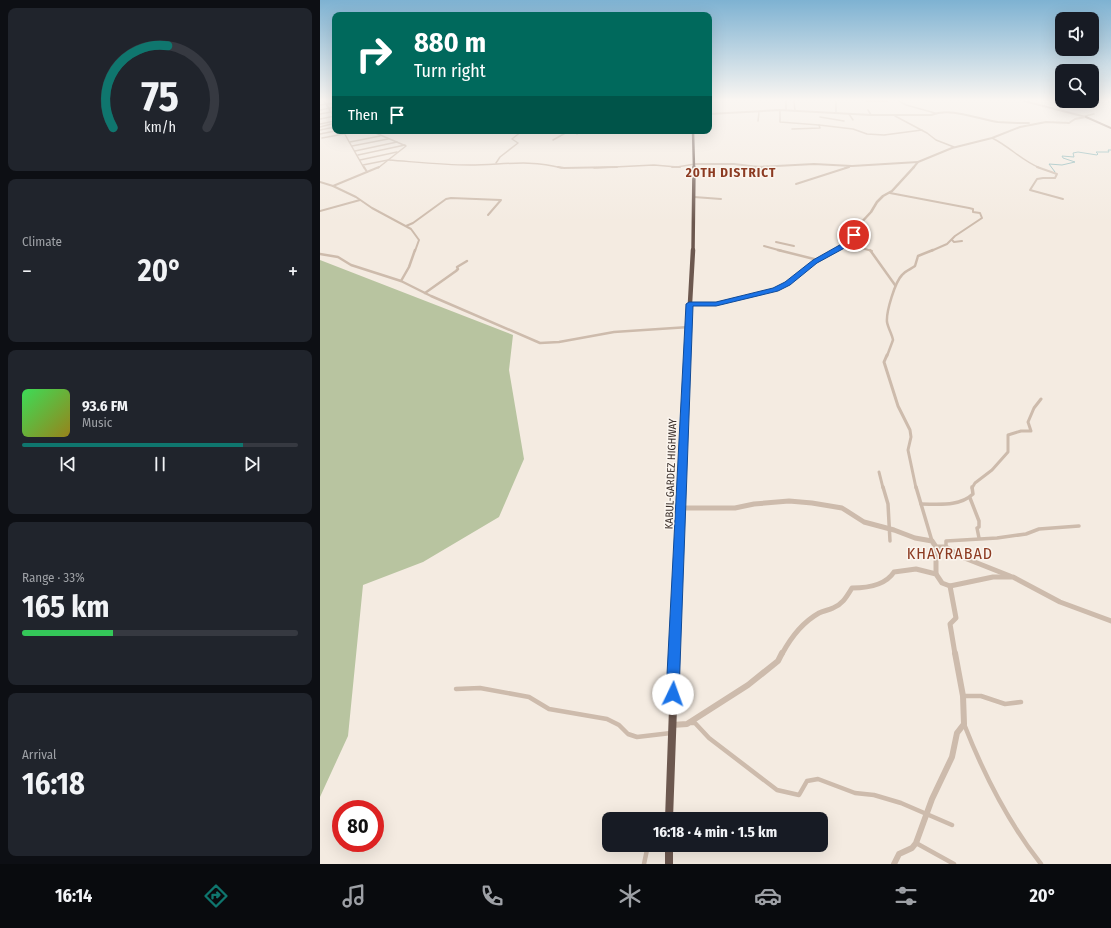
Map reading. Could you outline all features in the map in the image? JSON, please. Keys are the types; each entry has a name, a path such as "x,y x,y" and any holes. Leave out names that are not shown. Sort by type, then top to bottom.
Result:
{"highway":[{"name":"KABUL-GARDEZ HIGHWAY","path":"669,812 671,725 694,197 695,164 694,141"},
{"path":"669,852 669,864"}],"street":[{"path":"353,141 350,142 367,172"},
{"path":"352,146 376,141"},
{"path":"496,163 518,143 515,141"},
{"path":"940,141 954,147"},
{"path":"363,165 389,160 470,165 517,162 552,165 564,168 654,165 677,167 695,164 734,164 759,167 814,164 852,166 918,162 954,147 978,141"},
{"path":"999,141 1005,144 1029,163 1049,169 1057,174 1055,178 1037,178 1034,180 1030,190 1063,199"},
{"path":"355,151 396,142 405,145"},
{"path":"333,186 377,168 406,147 405,145"},
{"path":"358,156 405,145"},
{"path":"360,160 399,152"},
{"path":"689,304 716,304 776,289 787,284 818,260 848,244 859,225 871,212 877,202 883,196 890,193 918,162"},
{"path":"796,184 852,166"},
{"path":"320,182 333,186 412,229 419,240 409,267 401,281"},
{"path":"890,193 973,209 973,212 980,213 982,218 979,222 955,236 944,246 918,256 915,266 902,274 895,285 892,300 888,305 887,323 893,340 884,362 898,406 910,430 911,437 908,450 920,504 932,542 936,547 936,574 942,583 950,586 993,577 1012,577"},
{"path":"694,197 722,199"},
{"path":"406,226 413,223 446,199 451,198 501,200 488,215"},
{"path":"320,211 360,200"},
{"path":"952,240 952,242 962,241"},
{"path":"776,242 794,246"},
{"path":"848,244 871,250 895,285"},
{"path":"784,250 788,245"},
{"path":"764,246 818,260"},
{"path":"320,254 338,257 350,265 401,281 540,343 550,344 590,335 638,329 689,326"},
{"path":"425,293 456,271 458,269 457,268 467,261"},
{"path":"920,504 952,504 970,498 973,494 972,487 975,483 992,470 1008,452 1008,435 1031,430 1028,422 1034,408 1041,399"},
{"path":"879,472 888,504 890,541"},
{"path":"970,498 979,521 979,526 977,528 979,538"},
{"path":"681,508 735,508 781,502 812,503 842,508 864,522 932,542"},
{"path":"946,547 946,541 1019,536 1039,529 1079,526"},
{"path":"936,547 946,547 962,557 1012,577 1060,602 1111,620"},
{"path":"687,724 748,685 764,670 778,661 789,640 819,613 834,608 842,602 852,588 879,585 891,577 894,572 916,569 936,574"},
{"path":"950,586 956,618 950,624 963,696 964,724 986,777 999,802 1026,847 1041,864"},
{"path":"456,689 480,688 529,698 549,709 607,719 619,725 628,734 637,737 671,733"},
{"path":"963,696 981,696 1005,704 1021,702"},
{"path":"671,725 695,723 709,738 777,790 799,795 807,781 818,779 855,793 874,795 901,803 952,825"},
{"path":"894,864 899,854 912,848 916,843 934,794 952,757 957,734 964,724"},
{"path":"916,843 954,864"},
{"path":"644,864 647,852"}],"green space":[{"path":"320,260 513,335 509,370 524,459 499,517 423,562 363,585 348,736 320,797"}],"waterway":[{"path":"1055,172 1049,164 1062,165 1075,162 1063,158 1062,156 1074,157 1073,153 1078,152 1097,155 1098,154 1096,152 1109,152 1108,150 1111,150"}],"district":[{"name":"20TH DISTRICT","path":"731,172"},
{"name":"KHAYRABAD","path":"950,553"}],"route":[{"path":"673,694 689,304 716,304 776,289 787,284 815,262 848,244 854,235"}]}
